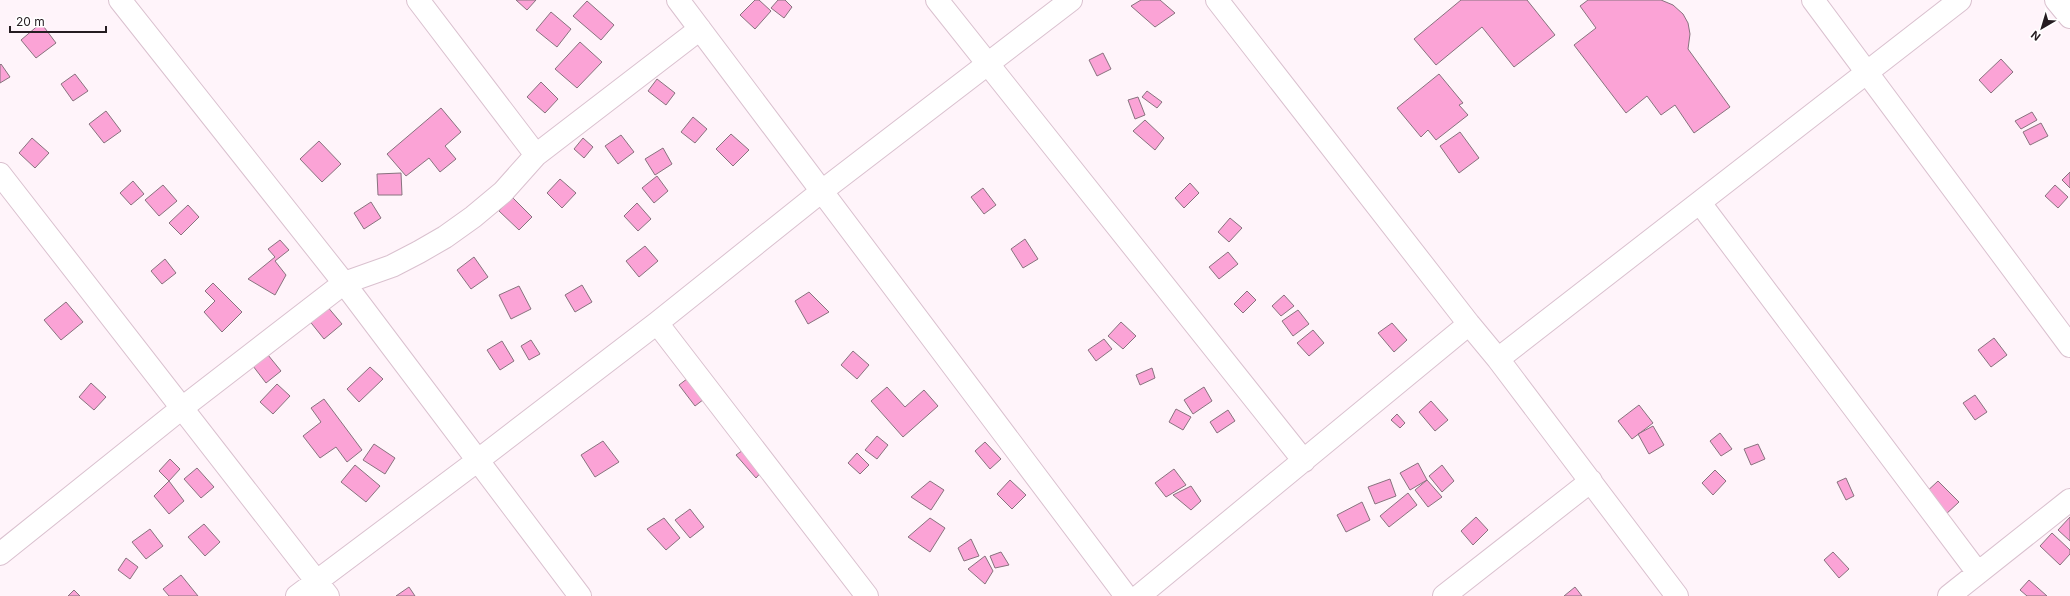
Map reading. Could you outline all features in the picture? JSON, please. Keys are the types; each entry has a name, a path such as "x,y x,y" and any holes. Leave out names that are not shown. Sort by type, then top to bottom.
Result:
{"street":[{"path":"120,0 344,283 580,596"},
{"path":"418,0 536,155"},
{"path":"678,0 1126,596"},
{"path":"937,0 987,65 1304,461"},
{"path":"297,596 322,588 477,461 657,322 822,191 1071,0"},
{"path":"1217,0 1469,324 1498,359 1677,596"},
{"path":"1813,0 2070,346"},
{"path":"1498,359 1960,0"},
{"path":"2056,0 2070,17"},
{"path":"0,554 182,408 344,283 392,266 445,237 502,192 536,155 700,29"},
{"path":"0,174 322,588"},
{"path":"1700,203 1978,573"},
{"path":"657,322 867,596"},
{"path":"1139,596 1469,324"},
{"path":"1444,596 1591,481"},
{"path":"1949,596 2070,500"}],"building":[{"path":"516,0 536,0 527,10"},
{"path":"755,0 759,0 771,11 755,29 740,15"},
{"path":"778,0 785,0 792,7 784,18 771,8"},
{"path":"1141,0 1160,0 1175,13 1155,27 1131,6"},
{"path":"1461,0 1527,0 1555,35 1514,67 1482,27 1436,65 1414,39"},
{"path":"1588,0 1661,0 1673,5 1683,14 1688,23 1690,34 1688,49 1730,107 1694,133 1675,105 1661,115 1647,96 1626,113 1574,45 1596,28 1580,6"},
{"path":"587,1 614,25 601,40 573,16"},
{"path":"551,12 571,29 557,47 536,30"},
{"path":"41,23 56,43 36,58 21,40"},
{"path":"580,42 602,62 577,88 555,69"},
{"path":"1103,53 1111,69 1097,76 1089,60"},
{"path":"2001,59 2013,72 1991,93 1979,80"},
{"path":"1,64 10,77 0,83 0,65"},
{"path":"75,74 88,91 73,101 61,84"},
{"path":"1439,74 1463,103 1459,105 1468,115 1436,140 1428,130 1421,137 1397,108"},
{"path":"657,79 675,93 666,105 648,91"},
{"path":"541,82 558,99 545,113 527,97"},
{"path":"1147,91 1162,102 1157,108 1142,97"},
{"path":"1138,97 1145,115 1135,119 1128,100"},
{"path":"441,108 461,132 445,146 456,159 440,172 429,158 406,176 387,154"},
{"path":"106,111 121,131 104,143 89,124"},
{"path":"2032,112 2037,120 2021,129 2015,121"},
{"path":"693,117 707,129 695,143 681,132"},
{"path":"1145,120 1164,138 1155,150 1133,131"},
{"path":"2041,123 2048,136 2030,145 2023,132"},
{"path":"1460,132 1479,158 1459,173 1440,146"},
{"path":"731,134 749,150 733,166 716,149"},
{"path":"621,135 634,152 618,164 605,146"},
{"path":"32,138 49,153 35,168 19,153"},
{"path":"583,138 593,147 584,158 574,149"},
{"path":"319,141 341,164 322,182 300,159"},
{"path":"663,148 672,164 655,175 645,159"},
{"path":"2070,172 2070,188 2062,180"},
{"path":"401,173 402,195 378,195 377,174"},
{"path":"657,176 668,191 654,203 642,188"},
{"path":"560,179 576,193 562,208 547,193"},
{"path":"133,181 144,194 131,205 120,193"},
{"path":"1190,183 1199,193 1184,208 1175,198"},
{"path":"163,185 177,201 159,216 145,200"},
{"path":"2055,185 2068,197 2058,208 2045,196"},
{"path":"983,188 996,205 984,214 971,197"},
{"path":"512,197 532,217 519,230 499,211"},
{"path":"371,202 381,218 364,229 354,213"},
{"path":"637,203 651,219 638,231 624,216"},
{"path":"188,205 199,217 181,235 169,223"},
{"path":"1230,218 1242,228 1229,242 1218,232"},
{"path":"1025,239 1038,259 1023,268 1011,249"},
{"path":"280,240 289,250 275,261 286,275 275,295 248,279 275,257 268,249"},
{"path":"645,246 658,261 639,277 626,261"},
{"path":"1228,252 1238,264 1219,279 1209,267"},
{"path":"474,257 488,277 471,289 457,270"},
{"path":"165,259 176,273 162,284 151,271"},
{"path":"213,283 242,312 222,332 204,312 215,301 205,291"},
{"path":"582,285 592,302 575,312 565,295"},
{"path":"519,286 531,309 511,319 499,295"},
{"path":"1247,291 1256,300 1243,313 1234,304"},
{"path":"809,292 829,312 808,324 795,301"},
{"path":"1284,295 1294,306 1281,316 1272,306"},
{"path":"66,302 83,322 61,340 44,320"},
{"path":"326,305 342,324 324,339 308,319"},
{"path":"1298,310 1309,324 1293,336 1282,321"},
{"path":"1121,322 1136,336 1123,349 1108,336"},
{"path":"1392,323 1407,340 1394,352 1378,333"},
{"path":"1313,330 1324,343 1309,356 1297,343"},
{"path":"1994,338 2007,355 1991,367 1978,350"},
{"path":"1104,339 1112,349 1096,361 1088,350"},
{"path":"531,340 540,354 529,360 521,346"},
{"path":"502,341 514,361 500,370 487,350"},
{"path":"853,351 869,365 857,379 841,365"},
{"path":"268,355 281,371 266,383 253,366"},
{"path":"370,367 383,379 359,402 347,389"},
{"path":"1152,368 1155,378 1140,385 1136,375"},
{"path":"692,375 708,396 695,406 679,385"},
{"path":"91,383 106,397 94,410 79,397"},
{"path":"277,384 290,396 273,414 260,402"},
{"path":"887,387 905,407 924,390 938,406 903,437 871,401"},
{"path":"1204,387 1212,401 1193,414 1184,400"},
{"path":"1975,395 1987,412 1975,420 1963,403"},
{"path":"324,399 362,450 347,462 336,447 320,458 303,436 321,422 311,408"},
{"path":"1431,401 1448,420 1435,431 1419,412"},
{"path":"1639,405 1653,423 1632,439 1618,421"},
{"path":"1176,409 1191,417 1183,430 1169,422"},
{"path":"1228,410 1235,421 1217,433 1210,422"},
{"path":"1397,414 1405,423 1400,428 1391,420"},
{"path":"1653,426 1664,445 1649,454 1638,434"},
{"path":"1720,433 1732,449 1721,456 1710,441"},
{"path":"877,436 888,445 877,459 865,450"},
{"path":"603,441 619,462 595,477 581,455"},
{"path":"985,442 1001,459 990,469 975,451"},
{"path":"374,444 395,458 385,474 363,460"},
{"path":"1758,444 1765,459 1751,465 1744,449"},
{"path":"746,448 770,462 756,478 736,455"},
{"path":"857,453 869,465 860,474 848,463"},
{"path":"170,459 180,469 169,481 159,471"},
{"path":"1418,463 1427,480 1410,490 1400,473"},
{"path":"355,465 380,486 366,502 341,482"},
{"path":"1442,465 1454,481 1442,492 1429,476"},
{"path":"197,468 214,487 201,498 184,479"},
{"path":"1174,469 1186,485 1166,497 1155,483"},
{"path":"1715,470 1726,481 1713,495 1702,483"},
{"path":"1846,478 1854,496 1846,500 1837,482"},
{"path":"1390,479 1396,496 1375,504 1368,487"},
{"path":"1010,480 1026,495 1012,509 997,494"},
{"path":"1427,480 1442,497 1428,507 1415,490"},
{"path":"169,481 184,501 169,514 154,496"},
{"path":"930,481 944,490 931,510 911,497"},
{"path":"1938,481 1959,502 1944,516 1923,495"},
{"path":"1191,486 1201,501 1191,510 1173,495"},
{"path":"1408,493 1417,505 1389,527 1380,516"},
{"path":"1362,502 1370,520 1346,532 1337,515"},
{"path":"690,509 704,527 690,538 675,520"},
{"path":"1476,517 1488,530 1473,545 1461,531"},
{"path":"2070,517 2070,541 2058,530"},
{"path":"664,518 680,538 666,550 647,529"},
{"path":"930,518 945,528 930,552 908,537"},
{"path":"204,524 220,542 205,556 188,537"},
{"path":"150,529 163,546 146,559 132,542"},
{"path":"2052,533 2070,550 2070,554 2060,565 2040,546"},
{"path":"971,539 979,556 964,561 958,548"},
{"path":"1001,552 1009,565 995,568 990,556"},
{"path":"1833,552 1849,569 1839,578 1824,560"},
{"path":"985,556 993,571 985,584 968,569"},
{"path":"126,558 138,567 130,579 118,570"},
{"path":"181,575 198,596 169,596 163,589"},
{"path":"2029,580 2047,596 2027,596 2020,590"},
{"path":"409,587 415,596 396,596"},
{"path":"1575,587 1582,596 1564,596"},
{"path":"74,590 80,596 68,596"}]}
